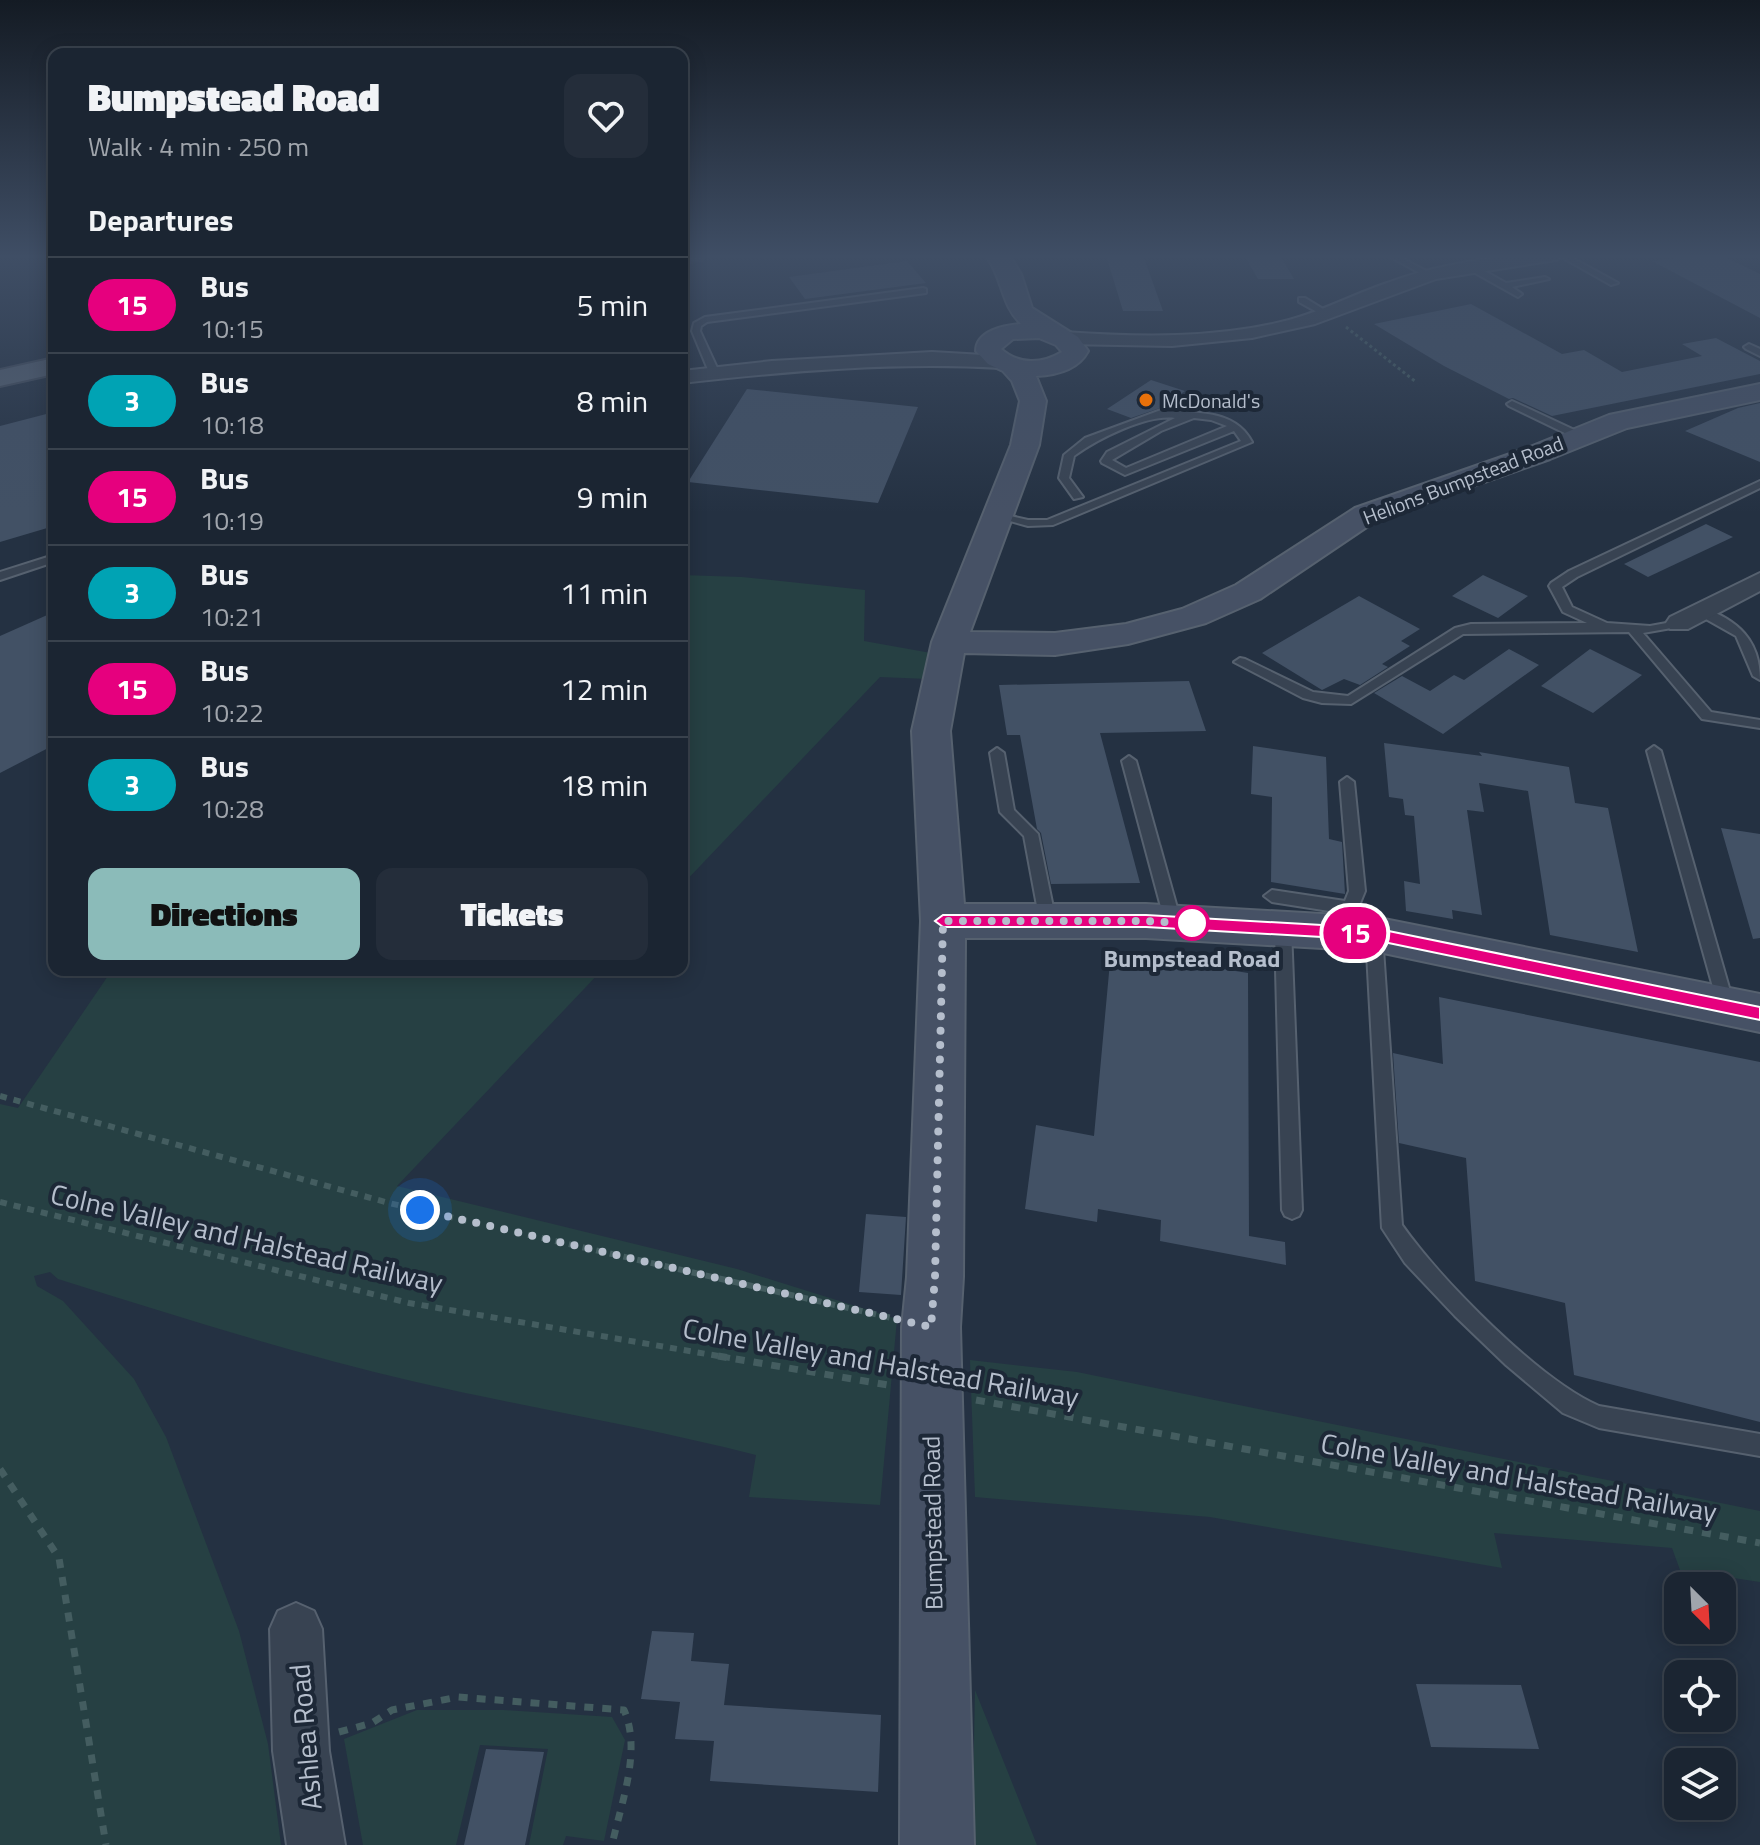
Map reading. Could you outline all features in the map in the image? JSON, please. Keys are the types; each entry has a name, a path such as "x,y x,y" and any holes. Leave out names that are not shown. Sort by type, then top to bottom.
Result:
{"main road":[{"name":"Bumpstead Road","path":"937,1845 931,1327 935,1277 943,921 931,731 949,642 1025,445 1008,361 1012,341"},
{"path":"1019,341 1008,361 1037,368 1064,348"},
{"path":"1048,341 1064,348"},
{"path":"1056,341 1064,348"},
{"name":"Bumpstead Road","path":"1008,361 1064,348"},
{"path":"0,378 48,367"},
{"name":"Helions Bumpstead Road","path":"949,642 1055,644 1128,634 1194,616 1248,592 1366,514 1512,464 1619,421 1760,392"},
{"path":"943,921 1173,922 1278,913 1359,925 1743,1010"}],"street":[{"path":"1064,348 1148,341"},
{"path":"688,376 932,358 1008,361"},
{"path":"1690,617 1760,581"},
{"name":"Ashlea Road","path":"296,1629 301,1751 316,1845"}],"lane":[{"path":"700,341 714,372"},
{"path":"1749,347 1760,353"},
{"path":"1512,404 1579,436"},
{"path":"998,516 1028,523 1049,523 1247,442 1236,426 1221,420 1161,413 1089,440 1069,455 1064,478 1078,497"},
{"path":"1189,416 1111,454 1106,461 1125,472 1236,426"},
{"path":"1605,627 1567,609 1555,586 1573,574 1760,484"},
{"path":"0,576 48,560"},
{"path":"1240,662 1319,699 1338,702 1351,700 1459,631 1471,628 1605,627 1650,630 1690,617 1741,634 1760,676"},
{"path":"1633,629 1707,716 1760,724"},
{"path":"1654,751 1743,1010"},
{"path":"997,753 1007,812 1031,834 1048,922"},
{"path":"1129,761 1173,922"},
{"path":"1347,782 1359,925 1392,1228 1412,1256 1495,1341 1571,1405 1599,1417 1760,1445"},
{"path":"1278,913 1292,1210"}],"path":[{"path":"1363,341 1416,382"},
{"path":"0,1096 389,1203 931,1327"},
{"name":"Colne Valley and Halstead Railway","path":"0,1202 409,1303 931,1392 1760,1543"},
{"path":"0,1469 59,1558 106,1845"},
{"path":"301,1751 329,1735 372,1723 392,1710 458,1697 624,1710 630,1719 631,1748 612,1845"}],"green space":[{"path":"688,575 742,577 865,590 864,641 931,653 929,679 880,677 688,879"},
{"path":"108,976 596,976 397,1186 737,1269 897,1319 880,1505 749,1497 756,1455 371,1371 147,1307 58,1279 50,1272 34,1276 37,1286 63,1301 134,1379 166,1437 239,1631 268,1744 281,1845 0,1845 0,1104 18,1108"},
{"path":"970,1360 1077,1372 1760,1511 1760,1582 1736,1578 1736,1572 1680,1570 1672,1548 1494,1533 1502,1568 1210,1517 975,1497"},
{"path":"975,1690 1037,1845 972,1845"},
{"path":"417,1710 504,1710 612,1717 625,1740 604,1841 566,1836 563,1845 529,1845 548,1749 480,1745 456,1845 363,1845 344,1739"}],"building":[{"path":"1402,341 1539,341 1562,354 1584,350 1622,372 1702,356 1682,344 1722,341 1760,361 1760,374 1552,416 1513,398 1509,399"},
{"name":"McDonald's","path":"1151,380 1185,391 1163,407 1131,418 1107,409"},
{"path":"747,389 918,407 878,503 688,482"},
{"path":"1760,403 1760,462 1685,431 1738,408"},
{"path":"48,414 48,528 0,542 0,426"},
{"path":"1706,524 1733,537 1648,577 1624,564"},
{"path":"1483,575 1528,596 1498,618 1452,596"},
{"path":"1359,596 1420,629 1401,641 1410,646 1382,664 1388,667 1360,685 1344,679 1322,690 1262,653"},
{"path":"48,615 48,748 0,773 0,636"},
{"path":"1509,649 1539,665 1443,734 1374,693 1402,676 1430,691 1454,675 1464,680"},
{"path":"1590,649 1642,675 1593,713 1541,686"},
{"path":"1189,681 1206,731 1100,733 1140,883 1051,884 1041,833 1037,829 1020,735 1007,735 999,685"},
{"path":"1384,743 1482,756 1479,752 1569,767 1575,803 1608,808 1638,952 1550,935 1528,791 1479,783 1484,812 1467,810 1482,915 1452,910 1453,919 1406,911 1404,881 1420,884 1414,816 1405,815 1403,799 1389,797"},
{"path":"1253,746 1326,757 1329,839 1342,842 1345,894 1271,882 1272,797 1251,794"},
{"path":"1721,828 1760,834 1760,938 1753,939"},
{"path":"1111,951 1248,973 1249,1236 1285,1242 1286,1265 1160,1241 1161,1220 1098,1209 1097,1222 1025,1209 1036,1125 1094,1136"},
{"path":"1439,997 1760,1062 1760,1422 1574,1375 1565,1303 1475,1281 1466,1158 1399,1143 1393,1053 1443,1064"},
{"path":"866,1214 906,1217 901,1295 859,1292"},
{"path":"652,1631 694,1633 691,1661 729,1664 724,1705 881,1715 878,1792 710,1781 714,1741 675,1739 680,1702 641,1699"},
{"path":"1416,1684 1521,1685 1539,1749 1431,1747"},
{"path":"486,1749 544,1752 525,1845 464,1845"}],"bus line":[{"name":"15","path":"943,921 1146,921 1374,934 1760,1013"}],"place":[{"name":"McDonald's","path":"1146,400"},
{"name":"Bumpstead Road","path":"1192,923"}],"route":[{"path":"420,1210 931,1327 935,1277 943,921 1200,924 1192,923"}]}
